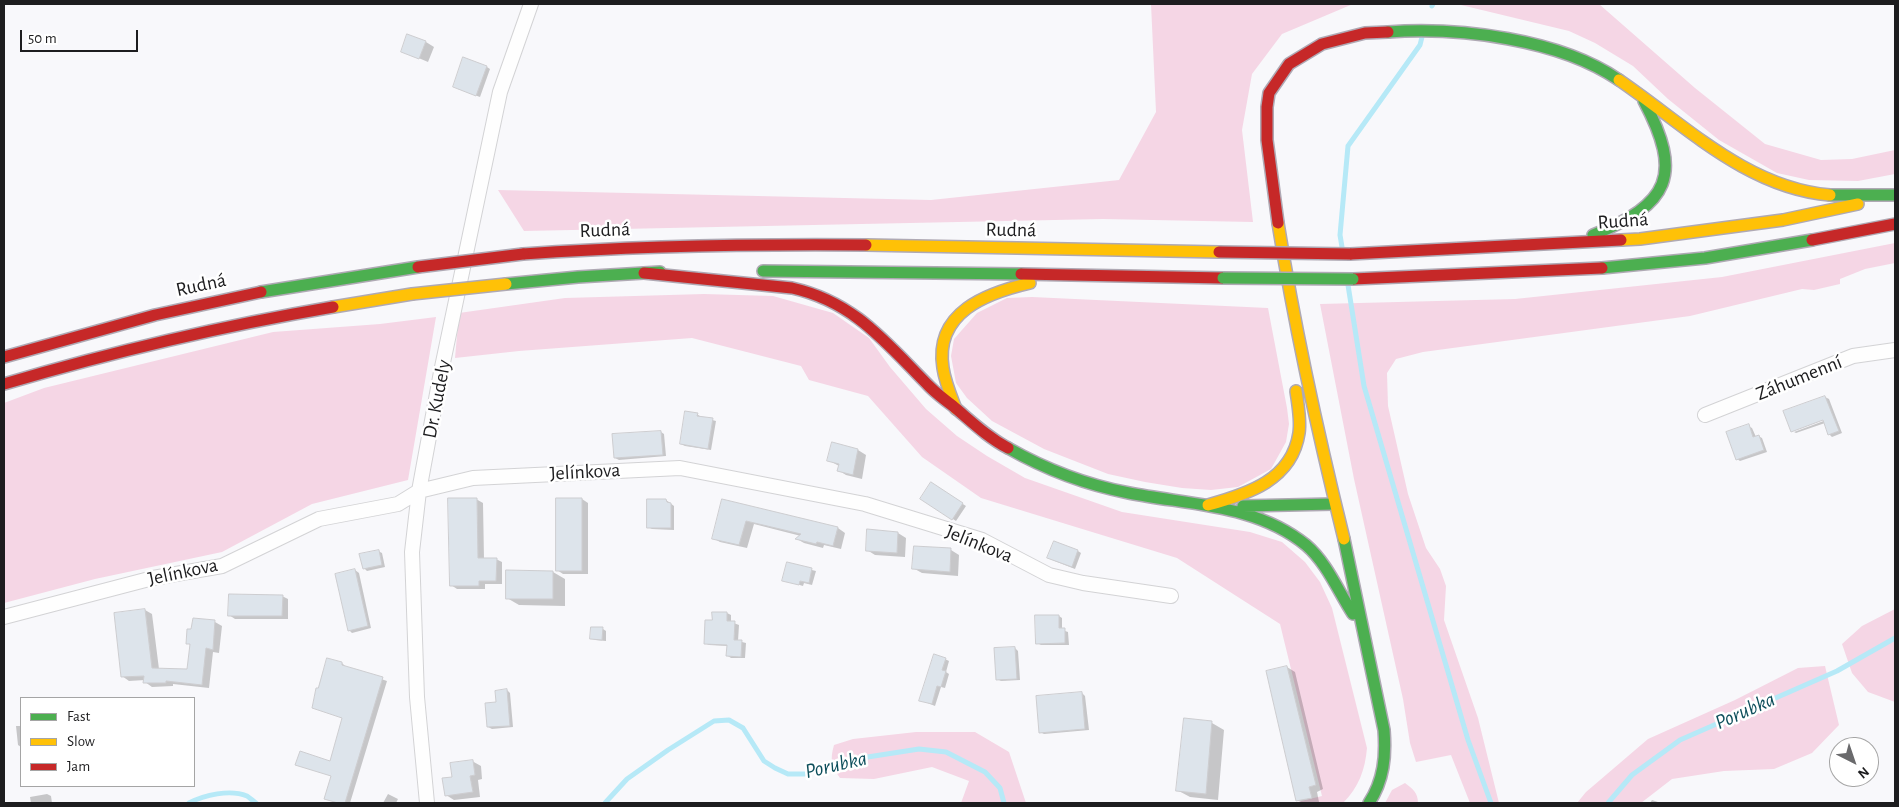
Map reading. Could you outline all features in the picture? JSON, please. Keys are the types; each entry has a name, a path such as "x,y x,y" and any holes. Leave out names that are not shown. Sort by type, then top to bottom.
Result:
{"highway":[{"path":"1369,803 1378,790 1383,772 1386,738 1384,719 1292,311 1266,130 1269,94 1278,74 1290,56 1314,39 1338,29 1349,26 1393,22 1475,28 1515,37 1590,63 1625,84 1732,162 1758,176 1780,185 1813,193 1847,196 1895,196"},
{"path":"1562,244 1629,221 1646,209 1662,188 1666,163 1663,140 1655,121 1640,96"},
{"name":"Rudná","path":"4,357 107,326 218,300 310,282 522,254 587,249 725,244 1350,254 1640,240 1783,220 1895,196"},
{"path":"4,384 105,354 270,317 412,294 506,284 644,273 747,271 864,271 1060,276 1353,279 1564,272 1722,256 1895,224"},
{"path":"644,273 777,285 806,291 832,301 852,312 875,329 926,384 977,428 1001,444 1064,474 1102,487 1126,493 1208,505 1273,523 1301,541 1325,566 1342,598 1362,626"},
{"path":"956,409 945,378 942,362 945,338 957,318 971,303 984,296 1060,276"},
{"path":"1208,505 1242,495 1267,484 1283,470 1295,449 1299,422 1292,354 1292,311"},
{"path":"1208,505 1294,506 1334,504"}],"street":[{"name":"Dr. Kudely","path":"427,803 417,697 412,552 419,491 441,372 500,92 531,4"},
{"name":"Záhumenní","path":"1705,415 1853,356 1895,350"},
{"name":"Jelínkova","path":"4,617 154,578 222,566 319,519 398,504 419,491 472,478 680,468 865,504 982,540 1049,575 1083,583 1170,596"}],"shaded area":[{"path":"1151,4 1353,4 1282,34 1252,74 1242,130 1253,222 1103,219 524,231 498,190 931,200 1119,180 1156,112"},
{"path":"1438,4 1599,4 1695,88 1765,144 1821,160 1852,159 1895,150 1895,174 1858,181 1809,180 1777,173 1719,140 1668,99 1633,66 1595,43 1569,31 1461,5"},
{"path":"1895,243 1895,263 1865,269 1840,279 1840,284 1814,290 1802,289 1690,316 1423,352 1396,359 1387,373 1388,406 1408,494 1426,548 1440,569 1446,586 1444,620 1478,718 1499,803 1470,803 1451,755 1416,762 1410,743 1403,699 1354,479 1320,304 1515,299 1722,277"},
{"path":"704,294 773,296 833,313 869,338 890,367 926,409 957,436 1025,478 1122,512 1250,532 1282,542 1305,562 1320,582 1332,608 1367,748 1365,764 1360,778 1349,797 1343,803 1293,803 1322,796 1280,624 1177,558 981,498 922,457 868,396 809,380 801,366 692,338 519,351 455,358 459,313 565,298"},
{"path":"1032,297 1268,308 1289,424 1286,442 1271,469 1238,487 1211,490 1182,488 1145,482 1108,474 1044,449 992,421 967,398 956,383 951,356 954,339 977,313 1007,298"},
{"path":"436,317 408,480 312,504 222,552 95,579 4,603 4,403 44,388 273,332 380,324"},
{"path":"1895,609 1895,702 1868,692 1852,673 1842,644 1862,626"},
{"path":"1825,666 1839,725 1812,753 1774,769 1724,771 1672,779 1641,803 1577,803 1586,792 1648,739 1735,700 1798,668"},
{"path":"916,732 975,732 1009,752 1026,803 961,803 969,781 932,767 874,779 840,778 832,762 834,745 853,739"},
{"path":"1405,783 1415,791 1418,803 1385,803 1392,790"}],"building":[{"path":"407,34 426,41 419,59 401,52"},
{"path":"463,57 487,66 476,96 453,87"},
{"path":"1825,396 1839,431 1828,435 1823,420 1791,432 1783,411"},
{"path":"685,411 698,413 697,416 713,418 708,449 680,444"},
{"path":"1749,424 1753,437 1759,435 1764,450 1736,460 1726,432"},
{"path":"661,431 663,455 614,458 612,434"},
{"path":"832,442 858,449 853,475 837,471 839,464 827,461"},
{"path":"931,482 963,503 952,520 920,499"},
{"path":"448,498 477,498 478,558 497,558 496,581 479,581 479,586 450,586"},
{"path":"556,498 582,498 582,571 556,571"},
{"path":"647,499 666,499 667,502 671,503 671,528 647,528"},
{"path":"722,499 838,527 833,546 795,539 801,534 746,521 739,545 712,539"},
{"path":"867,529 898,532 897,553 866,551"},
{"path":"1054,541 1078,550 1072,567 1047,558"},
{"path":"914,546 951,548 950,572 912,569"},
{"path":"379,550 382,565 363,569 359,554"},
{"path":"787,562 812,568 809,583 800,581 799,585 782,581"},
{"path":"355,569 368,626 348,631 335,574"},
{"path":"506,570 553,571 553,599 506,599"},
{"path":"229,594 283,595 282,616 228,616"},
{"path":"145,609 152,668 187,669 190,644 186,644 187,629 191,629 193,618 215,620 213,650 206,648 202,685 166,681 166,683 143,683 144,676 121,677 114,613"},
{"path":"712,612 727,612 727,621 735,621 734,640 742,640 741,657 726,656 727,645 704,644 705,620 712,620"},
{"path":"1035,615 1059,615 1059,628 1065,628 1065,643 1036,644"},
{"path":"591,627 603,627 602,640 590,639"},
{"path":"1015,647 1017,679 996,680 994,648"},
{"path":"934,654 946,658 942,670 946,671 941,687 937,686 932,704 919,701"},
{"path":"327,658 342,662 342,665 383,677 345,803 324,799 331,776 295,765 300,751 330,761 342,718 312,708 316,688 318,688"},
{"path":"1287,666 1316,785 1309,787 1312,798 1296,801 1266,671"},
{"path":"507,689 510,726 487,727 485,703 496,702 495,691"},
{"path":"1082,692 1085,729 1039,733 1036,696"},
{"path":"1184,718 1212,721 1206,794 1176,791"},
{"path":"473,760 475,775 470,776 473,792 445,796 442,778 452,777 450,763"}],"waterway":[{"path":"1342,247 1340,235 1348,146 1420,45 1422,37"},
{"path":"1348,285 1364,386 1468,740 1491,803"},
{"name":"Porubka","path":"1608,803 1632,775 1680,740 1837,671 1895,638"},
{"name":"Porubka","path":"605,803 627,779 668,750 714,721 729,720 743,728 764,761 788,774 805,774 842,761 919,749 946,752 985,772 1000,788 1004,803"},
{"name":"Porubka","path":"189,803 209,795 225,793 247,796 256,803"}],"traffic: fast":[{"path":"1388,32 1416,31 1477,34 1539,45 1568,54 1595,66 1619,80"},
{"path":"1593,235 1639,211 1653,198 1662,184 1665,168 1663,149 1656,127 1644,101"},
{"path":"1830,195 1895,195"},
{"path":"1602,268 1705,258 1812,240"},
{"path":"261,292 418,267"},
{"path":"763,271 1021,274"},
{"path":"506,284 660,272"},
{"path":"1223,278 1353,279"},
{"path":"1008,448 1051,469 1098,486 1221,508 1266,521 1286,531 1313,552 1326,569 1353,614"},
{"path":"1243,506 1334,504"},
{"path":"1344,539 1384,730 1383,768 1378,786 1369,803"}],"traffic: slow":[{"path":"1619,80 1718,152 1744,167 1771,180 1800,190 1830,195"},
{"path":"1621,240 1783,220 1858,204"},
{"path":"1278,223 1308,381 1344,539"},
{"path":"866,245 1219,252"},
{"path":"956,409 943,368 942,349 947,332 955,319 967,308 997,293 1030,283"},
{"path":"412,294 506,284"},
{"path":"333,307 412,294"},
{"path":"1208,505 1253,490 1278,474 1287,463 1295,449 1300,428 1296,391"}],"traffic: jam":[{"path":"1278,223 1267,140 1269,93 1289,64 1322,44 1365,33 1388,32"},
{"path":"1812,240 1895,224"},
{"path":"1350,254 1621,240"},
{"path":"523,254 694,246 866,245"},
{"path":"1219,252 1350,254"},
{"path":"418,267 523,254"},
{"path":"1353,279 1602,268"},
{"path":"644,273 792,288 814,294 834,303 868,326 935,392 986,434 1008,448"},
{"path":"1021,274 1223,278"},
{"path":"4,357 155,315 261,292"},
{"path":"4,384 85,361 167,341 333,307"}]}
